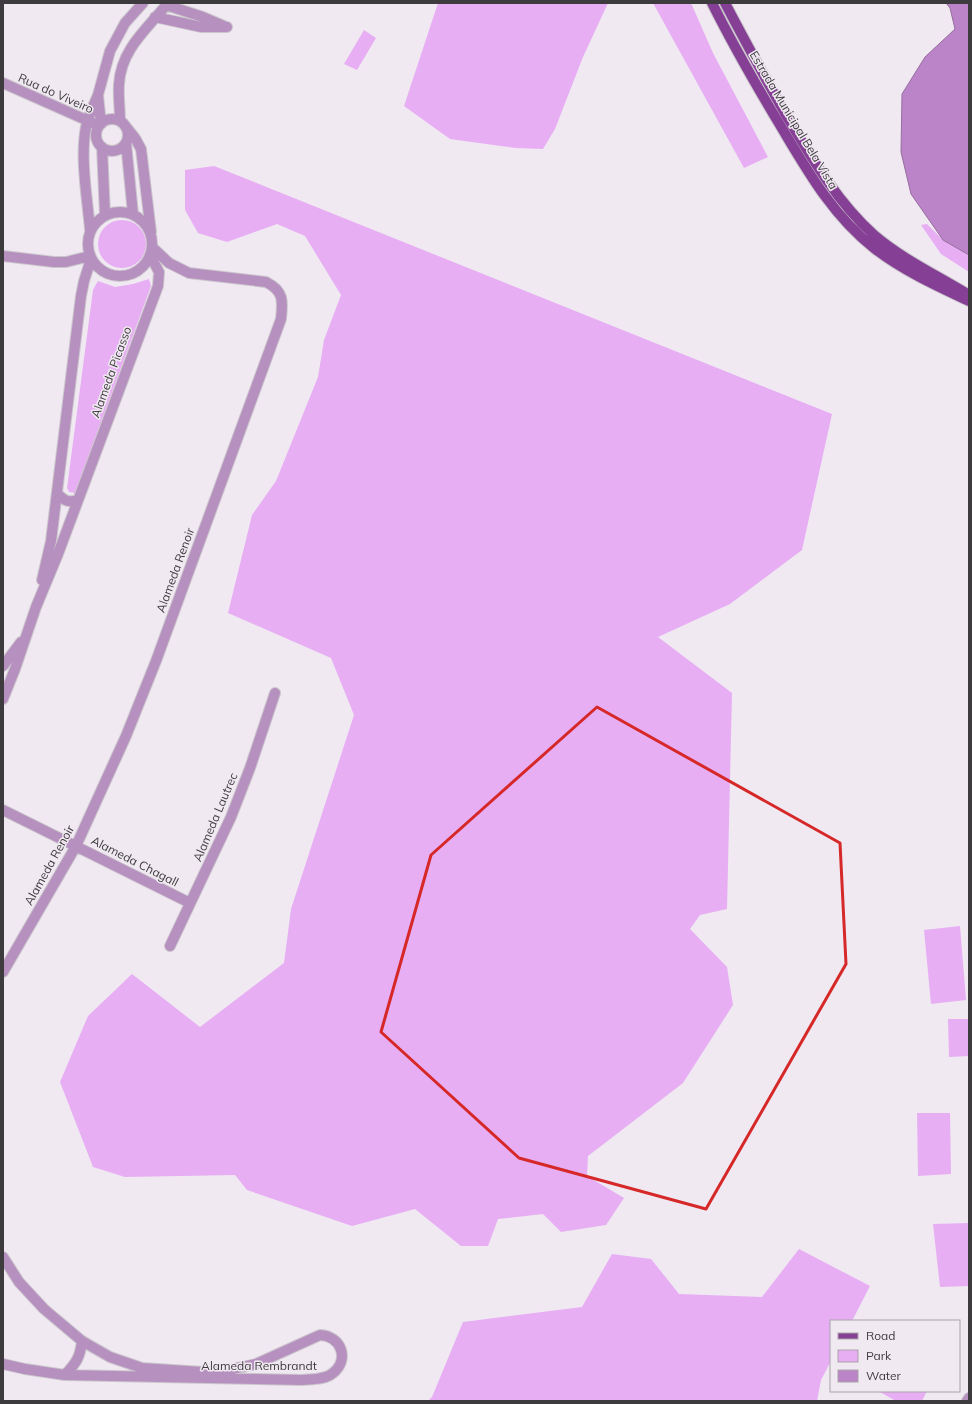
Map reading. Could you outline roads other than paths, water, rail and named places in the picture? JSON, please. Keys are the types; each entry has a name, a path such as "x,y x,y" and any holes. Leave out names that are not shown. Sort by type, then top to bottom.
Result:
{"main road":[{"name":"Estrada Municipal Bela Vista","path":"712,3 742,60 807,170 821,192 839,215 863,239 888,258 935,285 969,301"},
{"name":"Estrada Municipal Bela Vista","path":"725,3 752,56 806,149 834,190 849,208 875,235 905,257 969,295"}],"street":[{"name":"Alameda Picasso","path":"36,607 51,541 81,296 90,258 87,244 90,229 84,139 88,121 98,95 110,51 126,23 143,3"},
{"path":"121,122 119,83 125,58 134,43 155,17 167,4 228,28 201,27 155,17"},
{"name":"Rua do Viveiro","path":"3,84 100,125"},
{"name":"Alameda Picasso","path":"98,95 100,125 97,129 97,139 102,147"},
{"path":"100,125 112,119 121,122 126,127 128,132 128,138 123,147 115,151 110,151 102,147 105,215"},
{"name":"Alameda Picasso","path":"3,698 159,281 159,272 151,251 151,236 141,149 135,138 121,122"},
{"path":"90,229 97,220 105,215 114,212 133,214 126,143"},
{"name":"Alameda Picasso","path":"133,214 144,223 151,236"},
{"path":"3,256 54,262 66,262 90,258 99,269 108,274 127,276 137,272 144,265 151,251"},
{"name":"Alameda Renoir","path":"3,972 76,846 126,736 156,661 280,319 282,298 279,292 270,284 189,273 162,259 151,251"},
{"path":"57,493 69,502 78,500"},
{"name":"Alameda Picasso","path":"3,666 26,636"},
{"name":"Alameda Lautrec","path":"170,946 231,817 250,768 275,693"},
{"name":"Alameda Chagall","path":"3,810 190,903"},
{"name":"Alameda Rembrandt","path":"3,1257 19,1282 44,1309 82,1341 121,1362 142,1368 203,1372 228,1370 256,1364 320,1334 333,1338 339,1344 341,1351 341,1359 334,1373 325,1378 302,1380 65,1375 24,1369 3,1364"},
{"path":"65,1375 77,1361 81,1352 82,1341"}],"water":[{"path":"946,3 969,3 969,255 943,240 911,194 901,152 902,94 925,57 955,29 950,8"}]}
